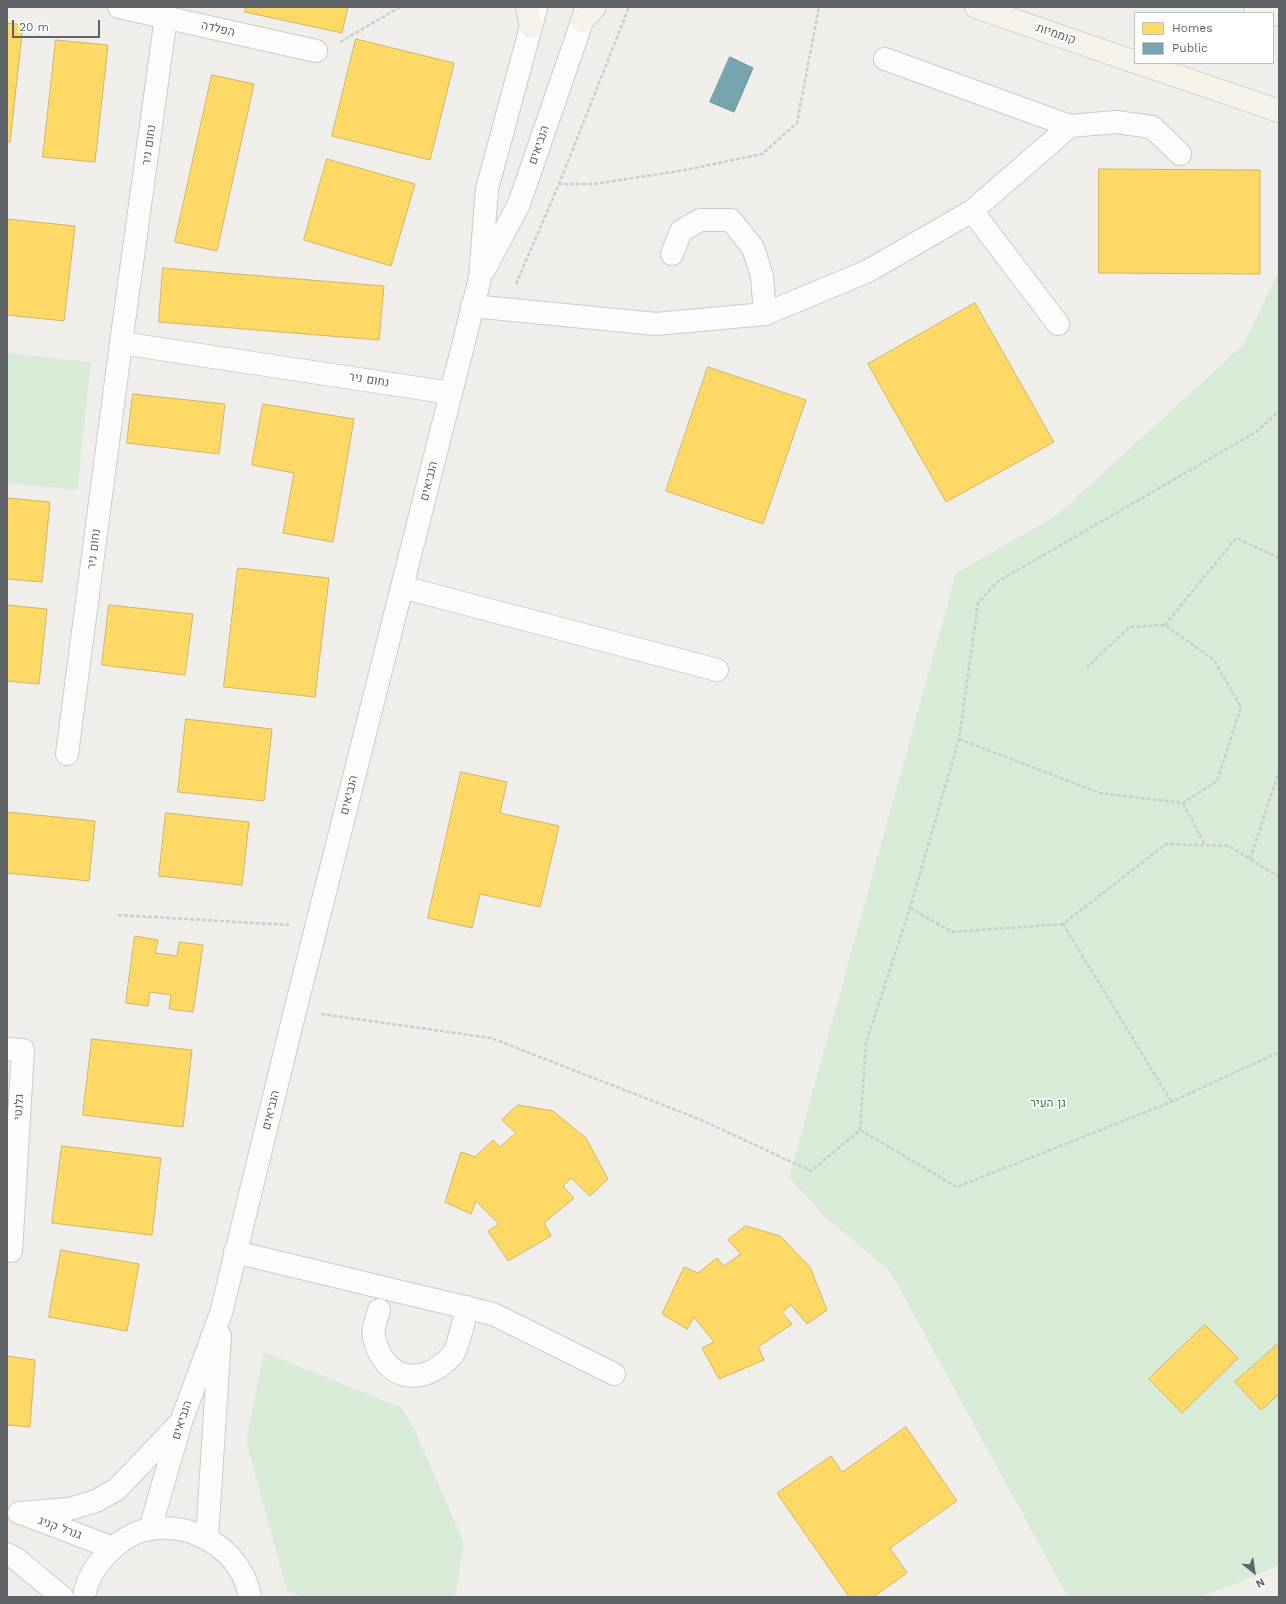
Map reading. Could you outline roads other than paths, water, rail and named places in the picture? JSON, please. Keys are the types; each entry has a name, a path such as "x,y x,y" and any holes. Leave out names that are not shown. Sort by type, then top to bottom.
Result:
{"main road":[{"name":"קוממיות","path":"976,7 1134,62"},
{"path":"1255,7 1270,12"},
{"path":"1142,64 1279,111"}],"street":[{"name":"הפלדה","path":"119,7 316,51"},
{"name":"הנביאים","path":"150,1529 181,1422 221,1313 316,927 480,278 519,204 588,12"},
{"name":"הנביאים","path":"480,278 486,189 531,14"},
{"name":"נחום ניר","path":"67,754 166,17"},
{"path":"885,59 1070,126 1116,122 1152,127 1180,154"},
{"path":"472,306 656,324 765,314 868,271 972,211 1070,126"},
{"path":"972,211 1058,324"},
{"path":"672,254 681,231 700,220 731,220 753,248 762,276 765,314"},
{"name":"נחום ניר","path":"121,343 451,393"},
{"path":"402,587 717,670"},
{"name":"גלנטי","path":"7,1049 23,1050 11,1251"},
{"path":"235,1252 493,1314 614,1374"},
{"path":"379,1310 373,1335 381,1359 395,1372 420,1376 440,1366 454,1353 468,1307"},
{"name":"הנביאים","path":"207,1538 221,1313"},
{"path":"13,1511 69,1509 96,1501 117,1489 181,1422"},
{"name":"גנרל קניג","path":"13,1511 113,1548"},
{"path":"84,1597 85,1588 96,1566 113,1548 130,1536 150,1529 179,1529 207,1538 226,1551 239,1568 253,1594"},
{"path":"7,1554 15,1558 62,1597"}],"park label":[{"name":"גן העיר","path":"1048,1103"}]}
